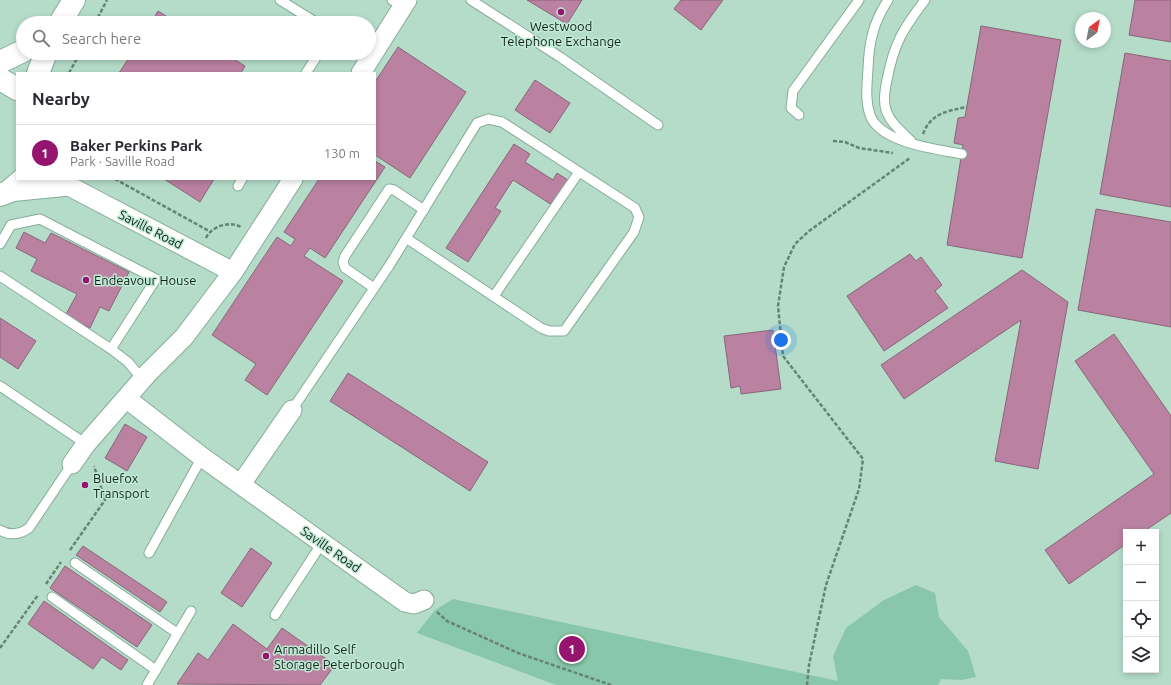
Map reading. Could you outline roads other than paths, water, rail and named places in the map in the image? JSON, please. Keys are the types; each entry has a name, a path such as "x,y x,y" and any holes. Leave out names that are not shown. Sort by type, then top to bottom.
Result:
{"street":[{"path":"64,16 74,0"},
{"path":"376,42 401,2"},
{"path":"0,62 16,54"},
{"path":"38,72 43,60"},
{"path":"361,72 366,60"},
{"path":"0,79 16,88"},
{"path":"72,464 86,444 184,337 233,272 292,180"},
{"name":"Saville Road","path":"10,189 67,182 233,272"},
{"name":"Saville Road","path":"127,399 202,457 405,602 414,604 424,600"},
{"path":"241,484 292,410"}],"lane":[{"path":"280,0 306,16"},
{"path":"471,0 560,57 658,125"},
{"path":"799,115 791,108 793,91 859,0"},
{"path":"888,0 877,16 872,31 866,97 870,116 880,129 893,138 921,146 962,154"},
{"path":"911,142 892,122 886,110 885,90 893,51 904,28 924,0"},
{"path":"307,72 314,60"},
{"path":"292,410 374,288 406,238 424,210 476,123 482,120 502,122 635,208 639,217 634,232 564,331 549,331 541,328 406,238"},
{"path":"494,296 579,172"},
{"path":"374,288 345,268 343,262 345,256 389,189 394,190 424,210"},
{"path":"0,244 11,225 40,219 156,280 111,349"},
{"path":"0,276 111,349 128,362 143,380"},
{"path":"0,386 86,444"},
{"path":"149,554 202,457"},
{"path":"0,530 13,535 23,532 28,528 72,464"},
{"path":"274,615 322,543"},
{"path":"74,563 177,633"},
{"path":"52,597 156,670"},
{"path":"147,685 191,611"}],"place":[{"name":"Westwood Telephone Exchange","path":"561,12"},
{"name":"Endeavour House","path":"86,280"},
{"name":"Bluefox Transport","path":"85,485"},
{"name":"Baker Perkins Park","path":"572,649"},
{"name":"Armadillo Self Storage Peterborough","path":"266,656"}]}
